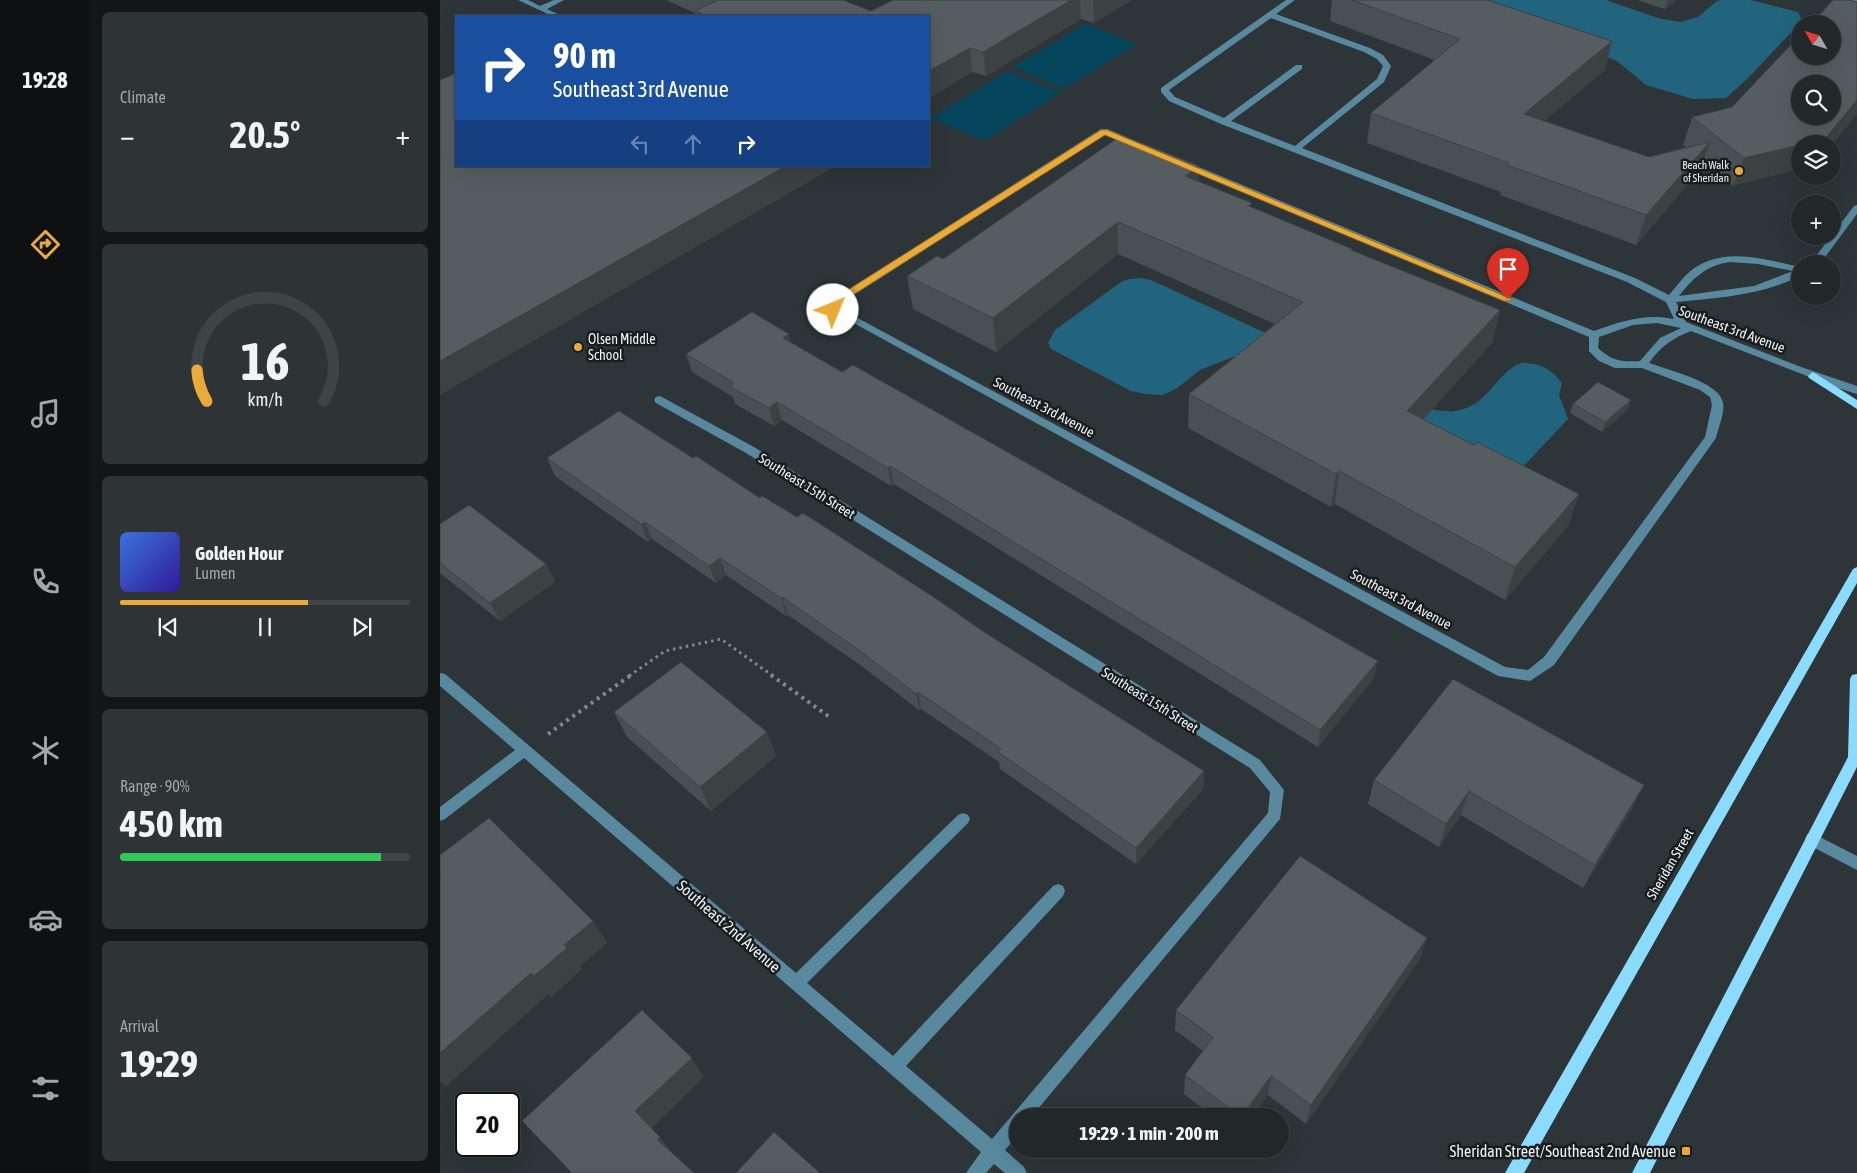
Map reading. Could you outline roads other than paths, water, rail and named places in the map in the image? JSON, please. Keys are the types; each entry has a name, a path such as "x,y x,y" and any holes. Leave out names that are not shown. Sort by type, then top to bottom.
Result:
{"main road":[{"path":"1813,376 1857,405"},
{"name":"Sheridan Street","path":"1514,1173 1857,572"},
{"path":"1641,1173 1856,755 1857,679"}],"street":[{"path":"522,0 555,15"},
{"path":"540,9 560,0"},
{"path":"1291,0 1164,90 1172,100 1224,122 1631,280 1670,300 1743,290 1787,280 1791,277"},
{"path":"1270,15 1367,50 1380,57 1387,66 1381,80 1295,150"},
{"path":"1224,122 1299,67"},
{"name":"Southeast 3rd Avenue","path":"1141,147 1104,131 836,302 833,310 1503,672 1530,676 1549,661 1710,438 1718,405 1716,395 1704,387 1643,364 1620,366 1603,359 1593,349 1594,335 1616,326 1642,320 1655,319 1681,323 1813,376 1857,390"},
{"path":"1177,162 1594,335"},
{"path":"1822,255 1857,208"},
{"path":"1670,300 1693,273 1715,260 1737,258 1791,269"},
{"path":"1670,300 1681,323"},
{"path":"1643,364 1656,345 1676,333 1692,328"},
{"name":"Southeast 15th Street","path":"660,400 750,450 1254,764 1277,790 1275,814 1028,1108"},
{"name":"Southeast 2nd Avenue","path":"440,678 1018,1173"},
{"path":"440,815 525,750"},
{"path":"796,983 963,819"},
{"path":"1812,839 1857,863"},
{"path":"894,1067 1058,891"},
{"path":"975,1173 1009,1132"}],"place":[{"name":"Beach Walk of Sheridan","path":"1739,171"},
{"name":"Olsen Middle School","path":"578,347"},
{"name":"Sheridan Street/Southeast 2nd Avenue","path":"1686,1151"}]}
